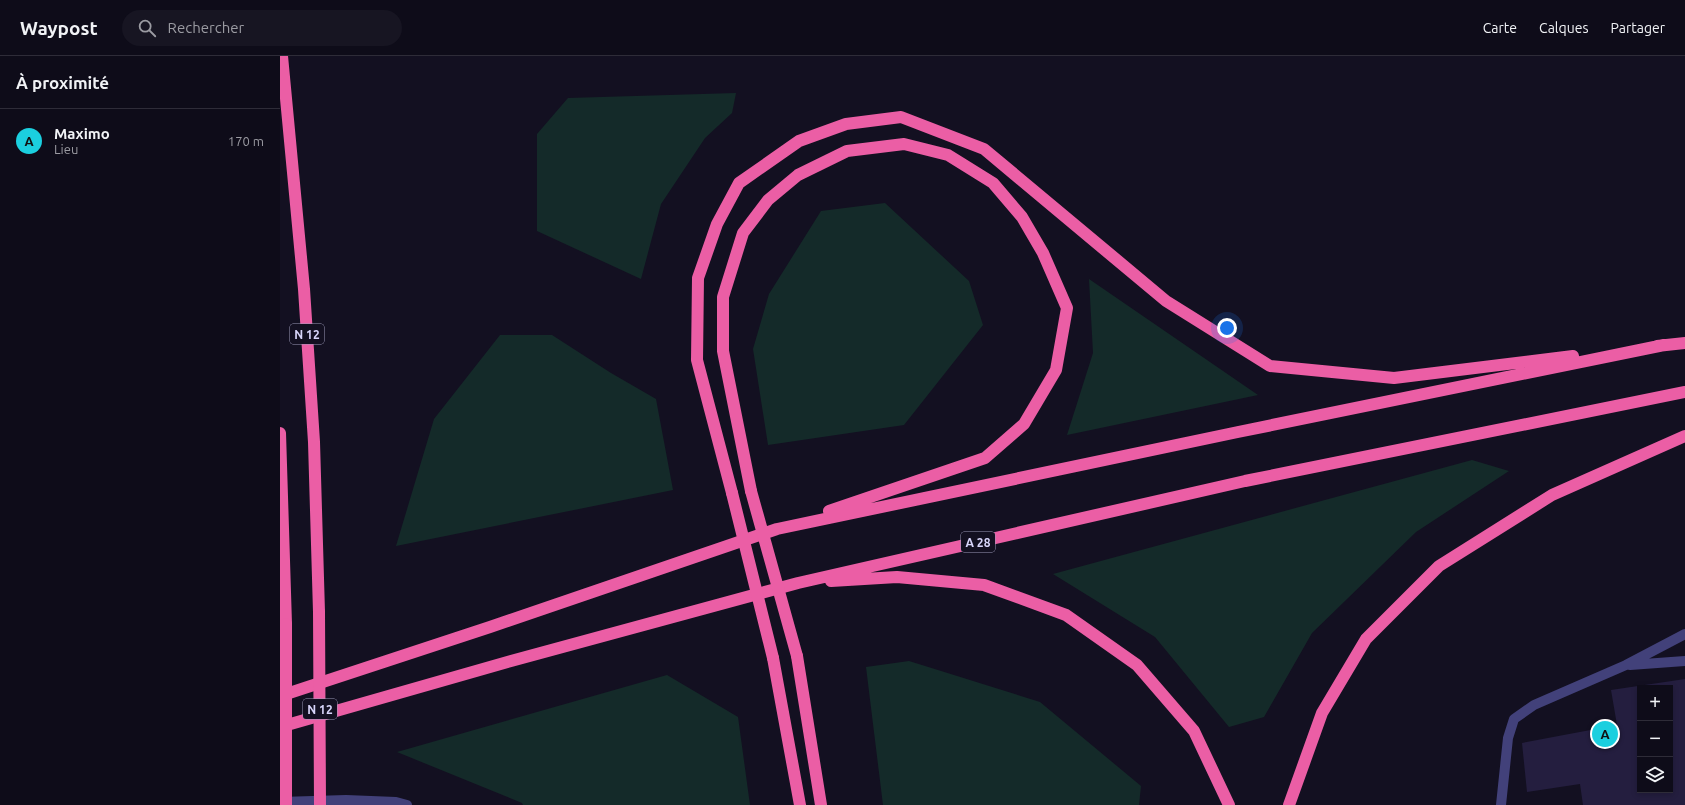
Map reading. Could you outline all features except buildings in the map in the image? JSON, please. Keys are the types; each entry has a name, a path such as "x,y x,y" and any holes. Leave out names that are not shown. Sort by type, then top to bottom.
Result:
{"highway":[{"name":"N 12","path":"282,56 304,289 314,442 319,612 320,805"},
{"path":"800,805 773,658 697,360 698,278 717,224 739,183 799,141 846,124 901,117 984,149 1166,301 1270,366 1394,378 1685,343"},
{"path":"280,696 490,627 777,529 985,458 1024,424 1056,370 1067,308 1043,253 1022,217 993,183 948,155 904,144 847,151 798,175 768,200 743,233 723,297 723,351 751,491 797,656 821,805"},
{"path":"777,529 1231,433 1664,345"},
{"name":"A 28","path":"280,727 511,661 798,582 1245,481 1685,392"},
{"name":"N 12","path":"280,433 286,624 286,805"},
{"path":"1289,805 1322,713 1366,639 1439,566 1552,496 1685,436"},
{"path":"798,582 897,577 984,585 1066,615 1137,665 1194,731 1229,805"}],"lane":[{"path":"1501,805 1508,738 1514,719 1534,705 1626,665 1685,634"},
{"path":"1626,665 1685,661"},
{"path":"280,802 346,800 396,802 407,805"}],"green space":[{"path":"736,93 732,113 705,138 661,204 641,279 537,231 537,134 568,98"},
{"path":"885,203 969,281 983,325 904,425 768,445 753,349 769,294 821,211"},
{"path":"1089,279 1258,395 1067,435 1093,353"},
{"path":"500,335 552,335 611,373 656,399 673,490 396,546 434,419"},
{"path":"1472,460 1509,471 1416,532 1312,633 1264,717 1229,727 1155,637 1053,574"},
{"path":"909,661 1040,702 1141,786 1139,805 883,805 866,667"},
{"path":"667,675 738,717 750,805 523,805 522,803 397,752"}],"place":[{"name":"Maximo","path":"1605,734"}]}
